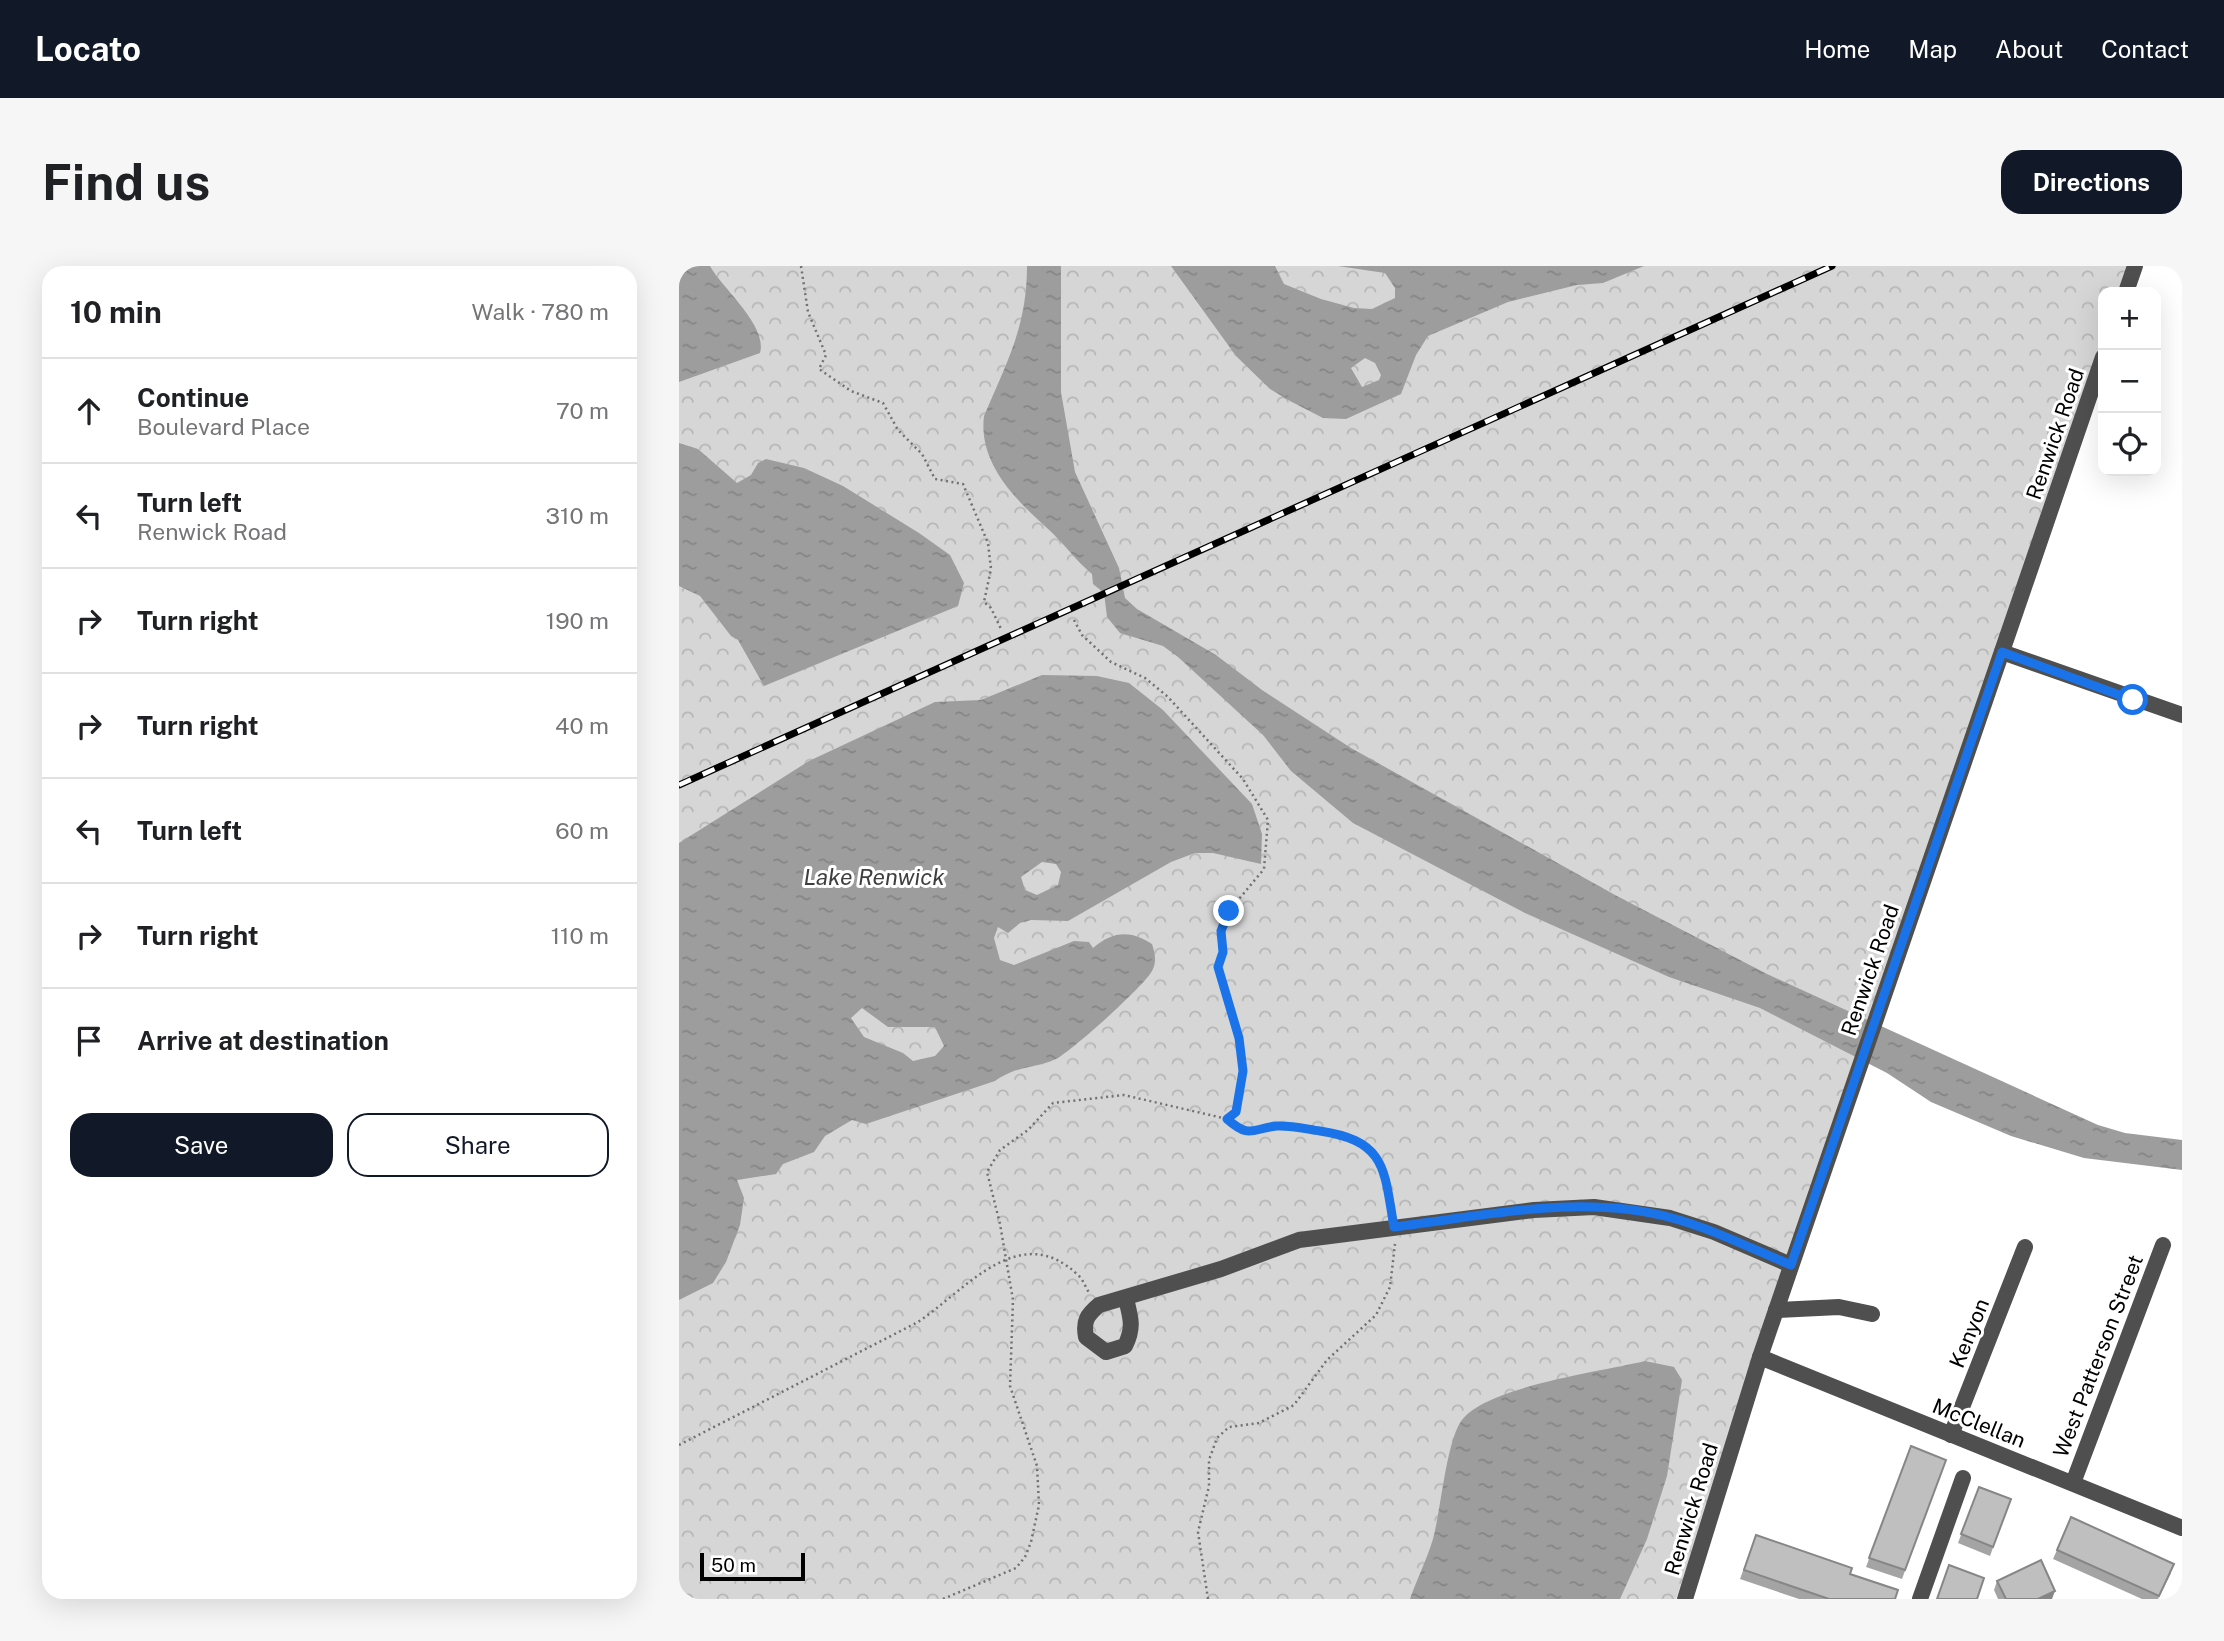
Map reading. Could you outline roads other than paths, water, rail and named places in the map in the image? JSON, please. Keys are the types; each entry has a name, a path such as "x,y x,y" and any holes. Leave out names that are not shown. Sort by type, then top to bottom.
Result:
{"street":[{"path":"2128,287 2135,266"},
{"name":"Renwick Road","path":"1685,1599 1760,1357 2098,372"},
{"path":"2002,652 2182,715"},
{"path":"1126,1299 1133,1324 1125,1346 1114,1352 1095,1347 1086,1337 1084,1325 1088,1315 1100,1305 1221,1269 1299,1240 1534,1210 1594,1208 1670,1217 1714,1232 1791,1265"},
{"name":"West Patterson Street","path":"2073,1483 2163,1245"},
{"name":"Kenyon","path":"1951,1435 2025,1247"},
{"path":"1776,1310 1839,1307 1872,1314"},
{"name":"McClellan","path":"1760,1357 2182,1528"},
{"path":"1920,1599 1962,1478"}],"water":[{"path":"679,266 710,266 751,319 761,342 760,353 679,382"},
{"path":"1027,266 1061,266 1061,392 1075,472 1119,568 1125,598 1137,609 1216,655 1262,690 1351,748 1615,895 1767,974 2098,1125 2125,1133 2182,1140 2182,1170 2084,1158 2011,1136 1931,1102 1887,1073 1760,1008 1669,977 1525,913 1353,823 1291,771 1263,735 1178,657 1163,646 1120,633 1107,617 1104,593 1093,584 1092,574 1012,493 993,465 984,433 984,416 1008,361 1019,326 1024,307"},
{"path":"1171,266 1275,266 1284,284 1321,299 1354,308 1372,309 1395,298 1395,288 1385,273 1338,266 1644,266 1603,283 1577,285 1508,302 1428,336 1416,355 1401,394 1346,419 1323,418 1290,401 1270,389 1236,356","holes":["1365,358 1375,363 1381,375 1379,380 1362,387 1351,368"]},
{"path":"679,443 698,449 737,483 751,475 758,463 766,459 804,468 843,486 950,555 964,583 958,606 764,686 738,640 731,636 700,596 679,586"},
{"name":"Lake Renwick","path":"1042,675 1097,676 1129,683 1163,710 1252,804 1262,834 1261,864 1213,853 1195,853 1171,862 1068,921 1031,920 1020,923 1008,933 998,927 994,938 1000,960 1014,965 1074,941 1089,942 1093,948 1108,938 1122,934 1136,936 1152,944 1155,964 1146,979 1123,1003 1056,1059 866,1124 852,1120 825,1136 814,1152 783,1164 776,1174 737,1180 744,1198 740,1225 726,1262 713,1283 679,1300 679,843 809,761 935,702 981,700","holes":["1042,862 1056,864 1061,872 1058,885 1037,895 1025,890 1021,877","862,1008 888,1027 935,1027 944,1046 935,1056 913,1061 903,1053 864,1037 851,1018"]},
{"path":"1645,1361 1674,1367 1682,1380 1667,1476 1647,1539 1620,1599 1410,1599 1433,1539 1455,1433 1472,1410 1517,1390 1545,1382"}],"railway":[{"path":"679,785 1832,266"}]}
